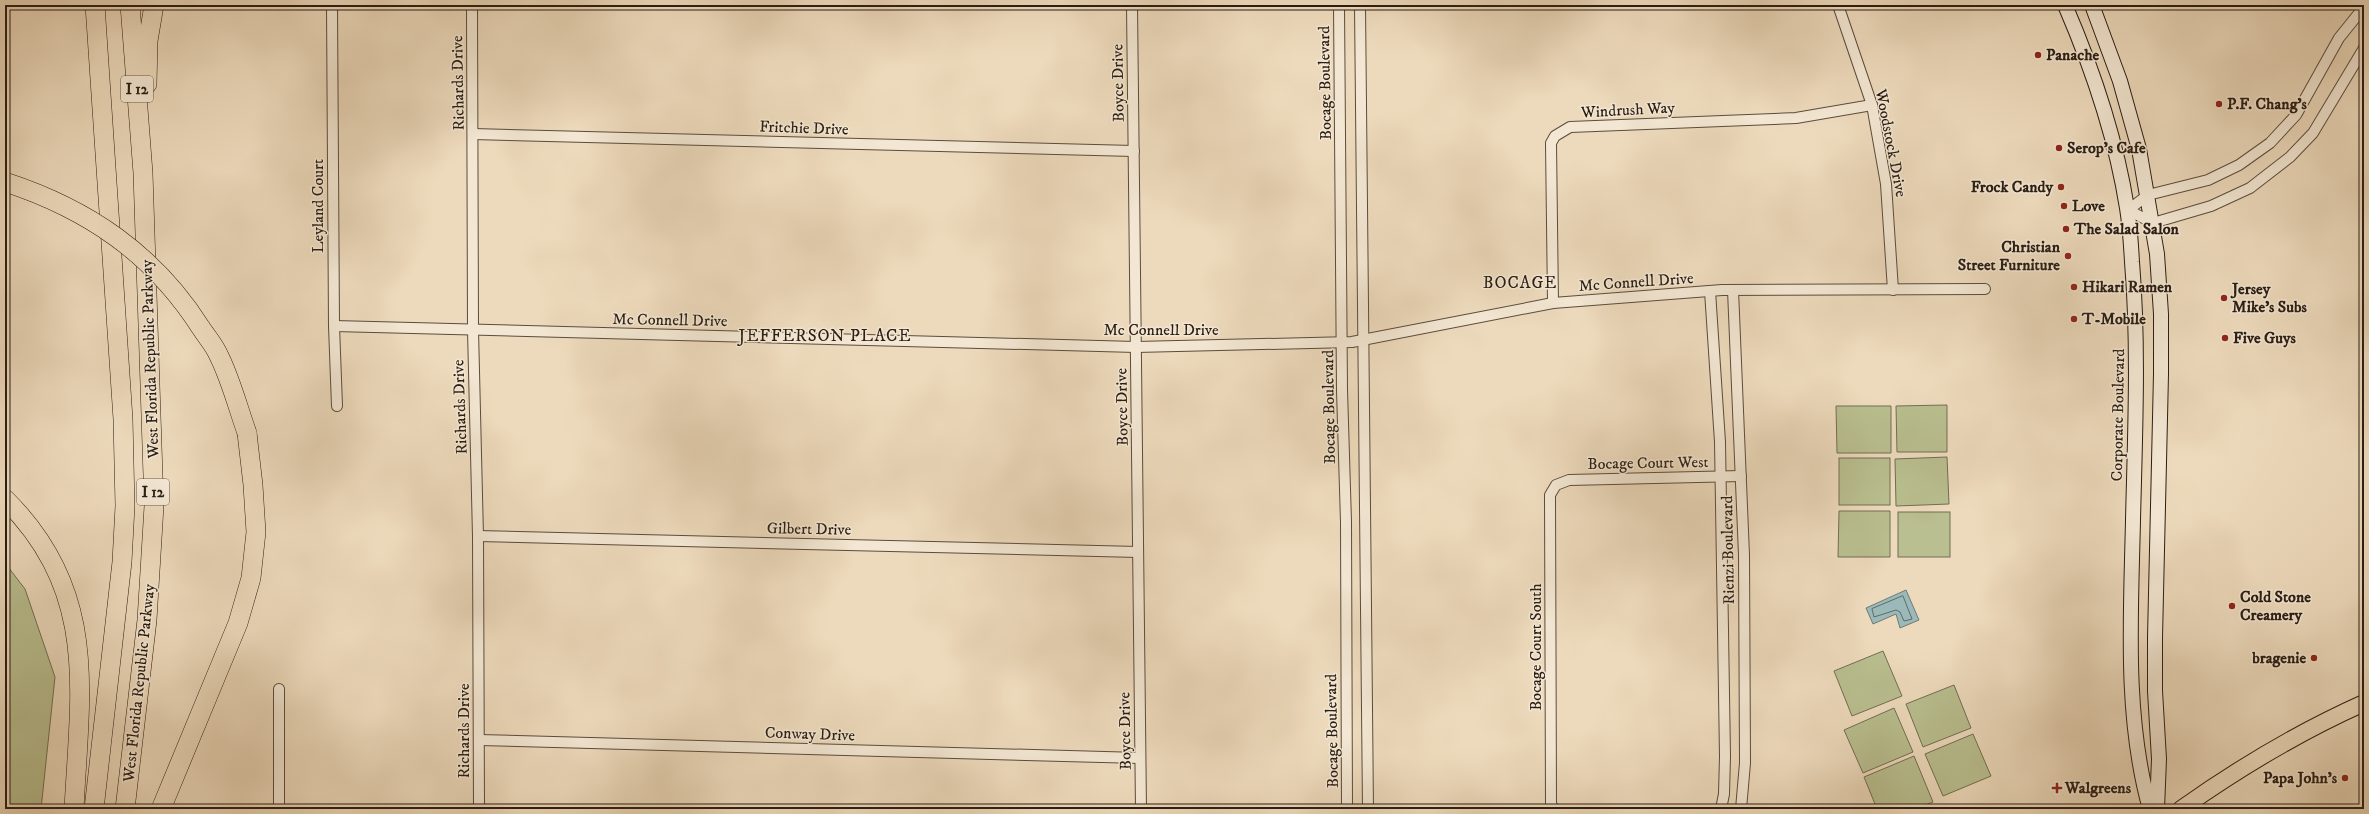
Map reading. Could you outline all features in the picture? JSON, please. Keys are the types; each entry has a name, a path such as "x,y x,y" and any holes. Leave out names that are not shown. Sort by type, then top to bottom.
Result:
{"highway":[{"path":"94,809 122,562 125,506 123,419 95,5"},
{"name":"West Florida Republic Parkway","path":"125,809 147,620 154,506 143,173 130,5"},
{"path":"143,173 148,41 154,5"},
{"path":"5,182 42,194 102,226 152,265 189,309 219,356 247,434 253,485 256,532 251,578 238,623 161,809"},
{"path":"5,499 31,528 55,565 64,585 77,632 80,674 74,809"}],"main road":[{"path":"2181,809 2260,757 2302,733 2364,703"}],"street":[{"name":"Leyland Court","path":"332,5 334,326 337,406"},
{"name":"Richards Drive","path":"472,5 473,330 478,536 479,809"},
{"name":"Boyce Drive","path":"1132,5 1141,809"},
{"name":"Bocage Boulevard","path":"1339,5 1347,809"},
{"path":"1360,5 1368,809"},
{"name":"Woodstock Drive","path":"1838,5 1872,105 1886,184 1893,290"},
{"name":"Corporate Boulevard","path":"2065,5 2092,75 2110,130 2128,210 2136,300 2136,383 2131,608 2132,679 2141,778 2150,809"},
{"path":"2092,5 2120,81 2139,149 2153,223 2161,314 2155,638 2155,691 2159,759 2157,809"},
{"path":"2364,8 2340,38 2296,115 2270,143 2239,164 2208,180 2148,195 2128,210 2153,223 2211,206 2250,188 2290,157 2312,133 2364,48"},
{"name":"Windrush Way","path":"1552,303 1551,143 1559,133 1570,127 1807,117 1872,105"},
{"name":"Fritchie Drive","path":"473,134 1134,152"},
{"name":"Mc Connell Drive","path":"334,326 1136,347 1343,342 1363,340 1552,303 1710,291 1985,289"},
{"name":"Rienzi Boulevard","path":"1733,290 1744,555 1745,755 1741,809"},
{"name":"Rienzi Boulevard","path":"1710,291 1720,476 1725,756 1724,794 1720,809"},
{"name":"Bocage Court West","path":"1556,485 1569,480 1741,476"},
{"name":"Bocage Court South","path":"1554,809 1551,804 1550,496 1556,485"},
{"name":"Gilbert Drive","path":"478,536 1138,552"},
{"path":"278,689 279,809"},
{"name":"Conway Drive","path":"479,740 1140,758"}],"green space":[{"path":"1947,405 1947,452 1897,452 1896,406"},
{"path":"1836,406 1891,406 1891,453 1837,453"},
{"path":"1947,457 1949,504 1896,506 1895,459"},
{"path":"1839,458 1890,458 1890,505 1839,505"},
{"path":"1839,511 1890,511 1890,557 1838,557"},
{"path":"1898,512 1950,512 1950,557 1898,557"},
{"path":"5,563 25,589 55,677 41,809 5,809"},
{"path":"1883,651 1902,696 1852,716 1834,671"},
{"path":"1954,685 1971,728 1923,747 1906,704"},
{"path":"1894,708 1913,752 1863,773 1844,730"},
{"path":"1973,734 1991,776 1943,796 1925,754"},
{"path":"1914,756 1933,802 1915,809 1877,809 1864,777"}],"water":[{"path":"1906,590 1919,620 1900,628 1896,614 1873,624 1866,608"}],"place":[{"name":"Panache","path":"2038,55"},
{"name":"P.F. Chang's","path":"2219,104"},
{"name":"Serop's Cafe","path":"2059,148"},
{"name":"Frock Candy","path":"2061,187"},
{"name":"Love","path":"2064,206"},
{"name":"The Salad Salon","path":"2066,229"},
{"name":"Christian Street Furniture","path":"2068,256"},
{"name":"Hikari Ramen","path":"2074,287"},
{"name":"Jersey Mike's Subs","path":"2224,298"},
{"name":"T-Mobile","path":"2074,319"},
{"name":"Five Guys","path":"2225,338"},
{"name":"Cold Stone Creamery","path":"2232,606"},
{"name":"bragenie","path":"2314,658"},
{"name":"Papa John's","path":"2345,778"},
{"name":"Walgreens","path":"2057,788"}],"district":[{"name":"BOCAGE","path":"1520,283"},
{"name":"JEFFERSON PLACE","path":"825,336"}]}
